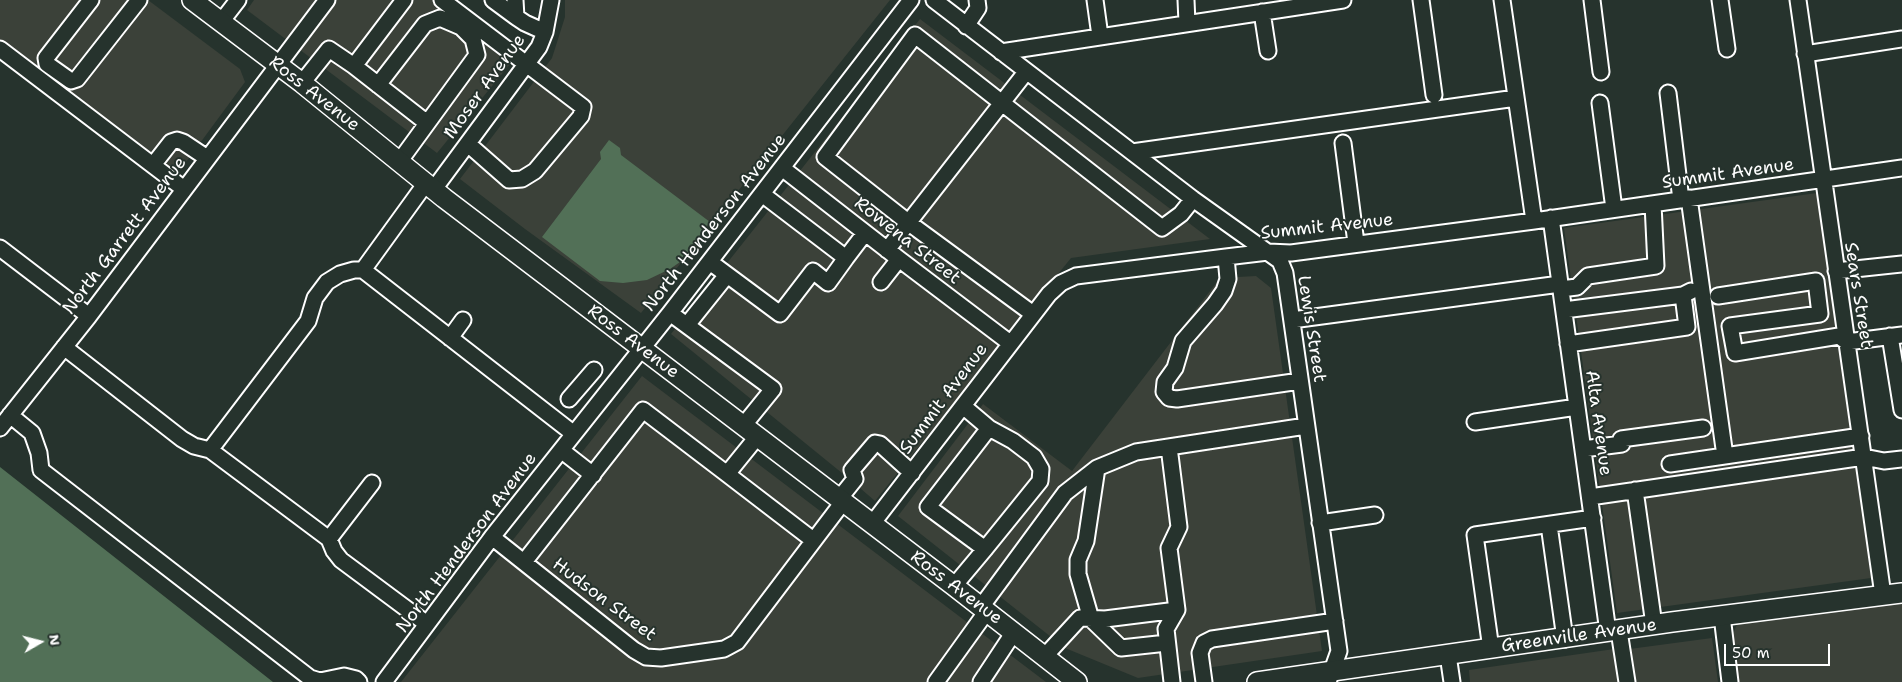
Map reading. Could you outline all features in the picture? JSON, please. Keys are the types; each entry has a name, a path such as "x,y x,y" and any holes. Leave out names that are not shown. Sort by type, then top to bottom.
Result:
{"main road":[{"name":"Ross Avenue","path":"192,0 302,83 430,186 1077,682"},
{"name":"Greenville Avenue","path":"1257,682 1330,676 1448,655 1654,625 1902,593"}],"street":[{"path":"92,0 46,58 47,64 71,81 77,79 139,0"},
{"path":"221,22 238,0"},
{"name":"North Garrett Avenue","path":"0,428 89,316 327,0"},
{"path":"354,66 404,0"},
{"path":"378,85 442,0 583,107 581,116 535,171 522,179 509,180 468,144"},
{"path":"494,0 525,23 545,32"},
{"path":"514,0 516,17"},
{"name":"Moser Avenue","path":"363,270 430,186 468,144 539,47 545,32 551,0"},
{"name":"North Henderson Avenue","path":"384,682 492,537 710,262 911,0"},
{"name":"Lewis Street","path":"934,0 1192,199 1280,261 1285,273 1339,651 1330,676"},
{"path":"966,26 978,8 977,0"},
{"path":"1094,0 1100,36"},
{"path":"1186,0 1187,23"},
{"path":"1001,52 1343,0"},
{"path":"1421,0 1434,95"},
{"path":"1502,0 1534,221"},
{"path":"1592,0 1601,72"},
{"path":"1720,0 1727,49"},
{"name":"Sears Street","path":"1798,0 1822,180 1883,595"},
{"path":"1262,12 1268,51"},
{"path":"425,24 440,18 461,27 473,39 477,54"},
{"path":"1033,314 909,223 825,157 916,35 1162,228 1181,214 1192,199"},
{"path":"399,162 477,54 491,38"},
{"path":"1805,54 1902,39"},
{"path":"874,48 893,65"},
{"path":"0,49 184,189"},
{"path":"302,83 329,49 427,122"},
{"path":"882,282 909,223 1026,72"},
{"path":"1668,94 1702,288 1725,456"},
{"path":"1132,152 1516,98"},
{"path":"1600,102 1614,209"},
{"path":"827,108 847,125"},
{"path":"154,165 171,142 177,140 207,158"},
{"path":"1343,143 1356,243"},
{"name":"Rowena Street","path":"782,168 1010,343"},
{"name":"Summit Avenue","path":"872,524 1033,314 1061,283 1076,276 1268,252 1291,253 1534,221 1902,168"},
{"path":"762,194 846,258"},
{"path":"1292,320 1561,286 1577,287 1588,276 1656,266 1653,204"},
{"name":"Alta Avenue","path":"1551,218 1592,518 1614,632 1627,682"},
{"path":"710,262 780,314 812,271 828,283 865,233"},
{"path":"0,248 89,316"},
{"path":"1226,257 1228,279 1224,290 1215,304 1183,341 1175,368 1165,382 1164,392 1169,398 1177,399 1300,381"},
{"path":"1718,296 1816,281 1836,275 1902,264"},
{"path":"210,450 308,321 315,298 327,282 340,274 354,270 363,270 574,434"},
{"path":"687,325 727,275"},
{"path":"1816,281 1820,314 1730,326 1735,353 1839,336 1847,342 1896,336 1902,410"},
{"path":"1564,310 1682,294 1702,288"},
{"path":"1568,344 1687,327 1682,294"},
{"path":"670,313 773,389 727,474"},
{"path":"450,338 463,320"},
{"path":"64,347 182,439 194,446 210,450 329,539 334,551 341,560 427,624"},
{"path":"569,399 594,370"},
{"path":"954,586 1040,481 1041,469 1034,457 1013,441 989,428 963,406"},
{"path":"1475,422 1577,407"},
{"path":"524,562 643,410 813,540"},
{"path":"10,415 32,433 41,470 310,678 320,681 344,676 356,679 359,682"},
{"path":"936,682 984,609 1065,493 1097,468 1136,452 1306,426"},
{"path":"985,549 928,507 989,428"},
{"path":"1583,449 1622,444 1622,439 1703,428"},
{"path":"1670,464 1861,436"},
{"name":"Hudson Street","path":"492,537 634,650 646,657 661,658 724,649 737,642 813,540 855,479 852,470 875,443 880,444 912,473"},
{"path":"1169,447 1179,527 1169,548 1177,610 1166,629 1172,682"},
{"path":"561,450 593,475"},
{"path":"1590,497 1864,457 1884,461 1902,459"},
{"path":"1097,468 1086,541 1078,560 1078,574 1091,619 1121,648 1167,643"},
{"path":"329,539 372,483"},
{"path":"1635,490 1654,625"},
{"path":"1320,522 1375,516"},
{"path":"1491,649 1476,534 1592,518"},
{"path":"1542,526 1565,639"},
{"path":"1045,656 1080,618 1105,619 1177,610"},
{"path":"1722,616 1730,682"},
{"path":"1204,682 1200,652 1204,643 1212,639 1335,621"},
{"path":"981,682 1014,632"},
{"path":"1448,655 1452,682"}],"shaded area":[{"path":"0,0 148,0 240,69 245,82 175,177 0,42"},
{"path":"254,0 452,0 520,52 437,153 247,10"},
{"path":"565,0 890,0 641,313 525,229 460,179 552,58 565,17"},
{"path":"920,19 1210,239 1071,258 875,501 671,334"},
{"path":"1817,193 1871,578 1617,613 1564,228"},
{"path":"1256,276 1271,288 1322,651 1138,678 1065,648 898,516 983,404 1072,471 1220,278"},
{"path":"642,376 1046,682 401,682"},
{"path":"1902,603 1902,682 1738,682 1732,637 1737,624"},
{"path":"1712,638 1718,682 1470,682 1469,670 1621,648 1622,650"}],"green space":[{"path":"609,140 620,148 621,155 710,222 680,262 647,280 623,283 600,281 542,237 601,159 600,152"},
{"path":"0,467 273,682 0,682"}]}
